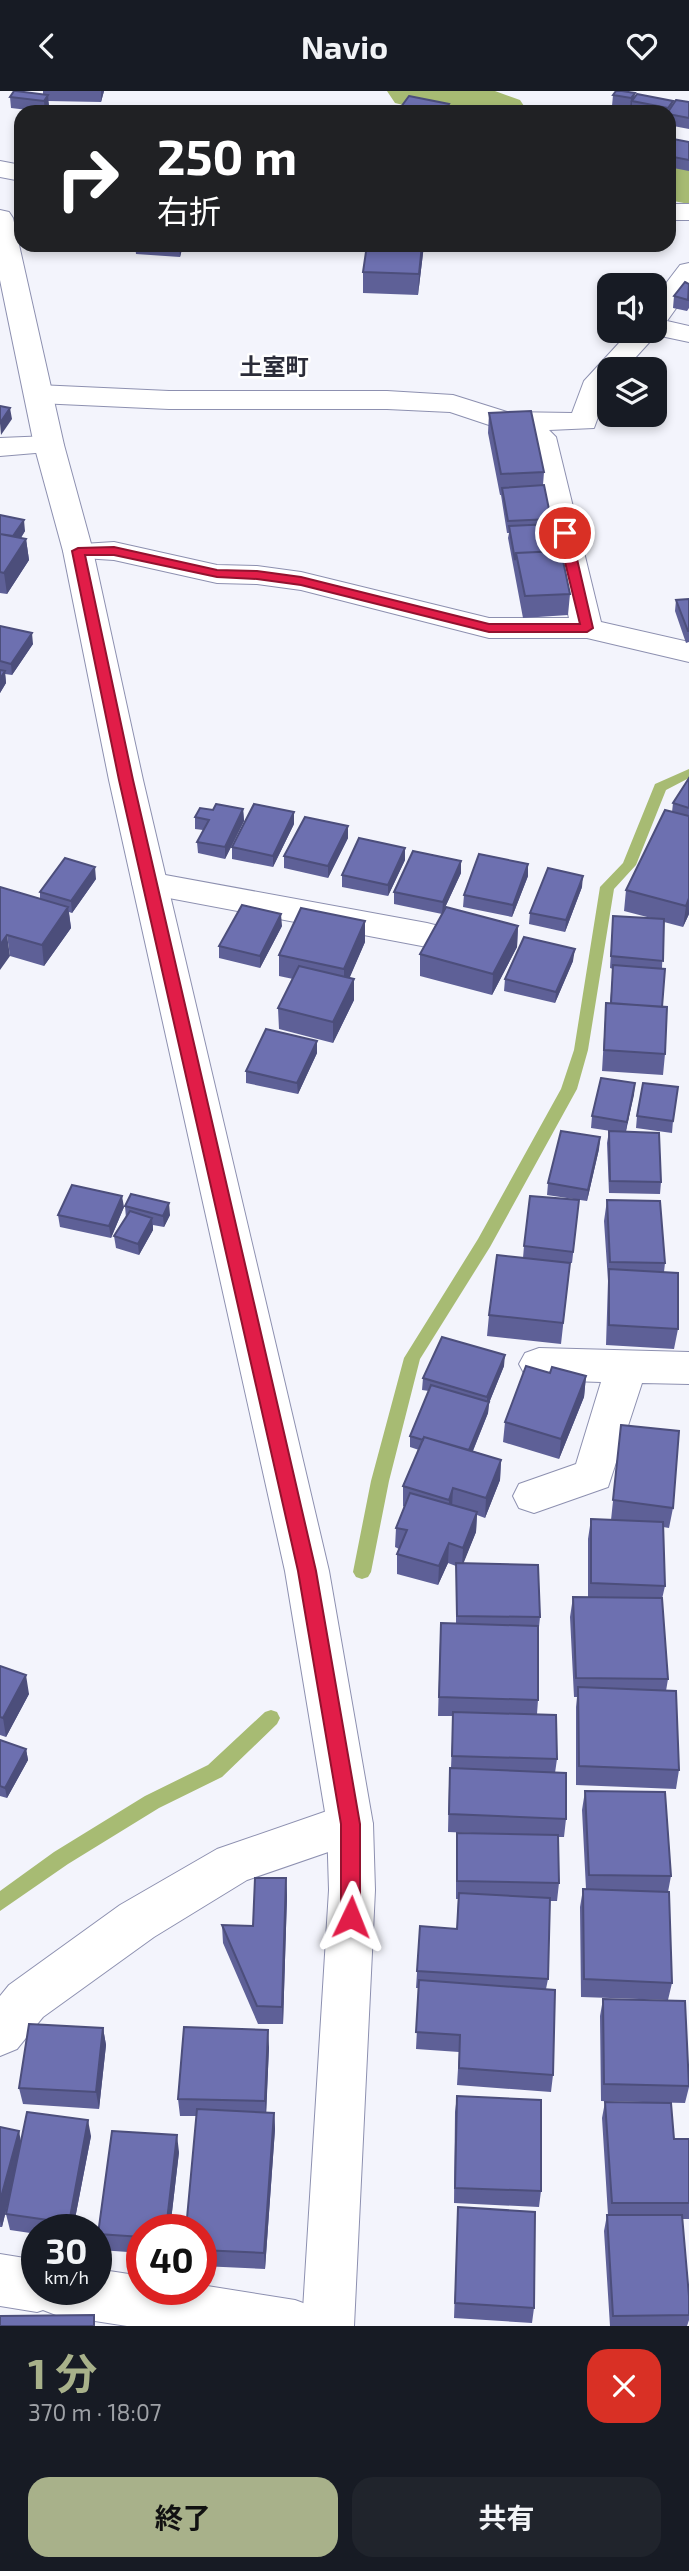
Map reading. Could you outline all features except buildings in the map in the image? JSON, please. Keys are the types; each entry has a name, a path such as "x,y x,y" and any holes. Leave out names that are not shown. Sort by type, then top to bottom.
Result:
{"street":[{"path":"0,218 49,445 78,551 149,884 307,1571 350,1824 352,1890 328,2326"},
{"path":"667,301 689,271"},
{"path":"667,329 689,334"},
{"path":"621,357 634,343"},
{"path":"38,394 169,400 387,400 453,404 504,421 584,422 597,384"},
{"path":"542,437 587,628"},
{"path":"0,447 49,445"},
{"path":"78,551 114,551 217,573 301,581 489,628 587,628 689,652"},
{"path":"149,884 427,935"},
{"path":"539,1364 689,1368"},
{"path":"534,1496 593,1475 626,1368"},
{"path":"0,2033 26,2001 137,1921 233,1864 350,1824"},
{"path":"0,2280 21,2283"},
{"path":"112,2298 295,2326"}],"waterway":[{"path":"416,91 480,105"},
{"path":"676,184 689,186"},
{"path":"362,1572 380,1481 412,1358 484,1243 569,1089 581,1050 607,887 629,865 660,787 689,773"},
{"path":"0,1902 61,1858 152,1802 215,1771 271,1718"}],"district":[{"name":"土室町","path":"274,367"}],"route":[{"path":"351,1917 350,1824 307,1571 126,780 78,551 114,551 217,573 301,581 489,628 587,628 565,533"}]}
